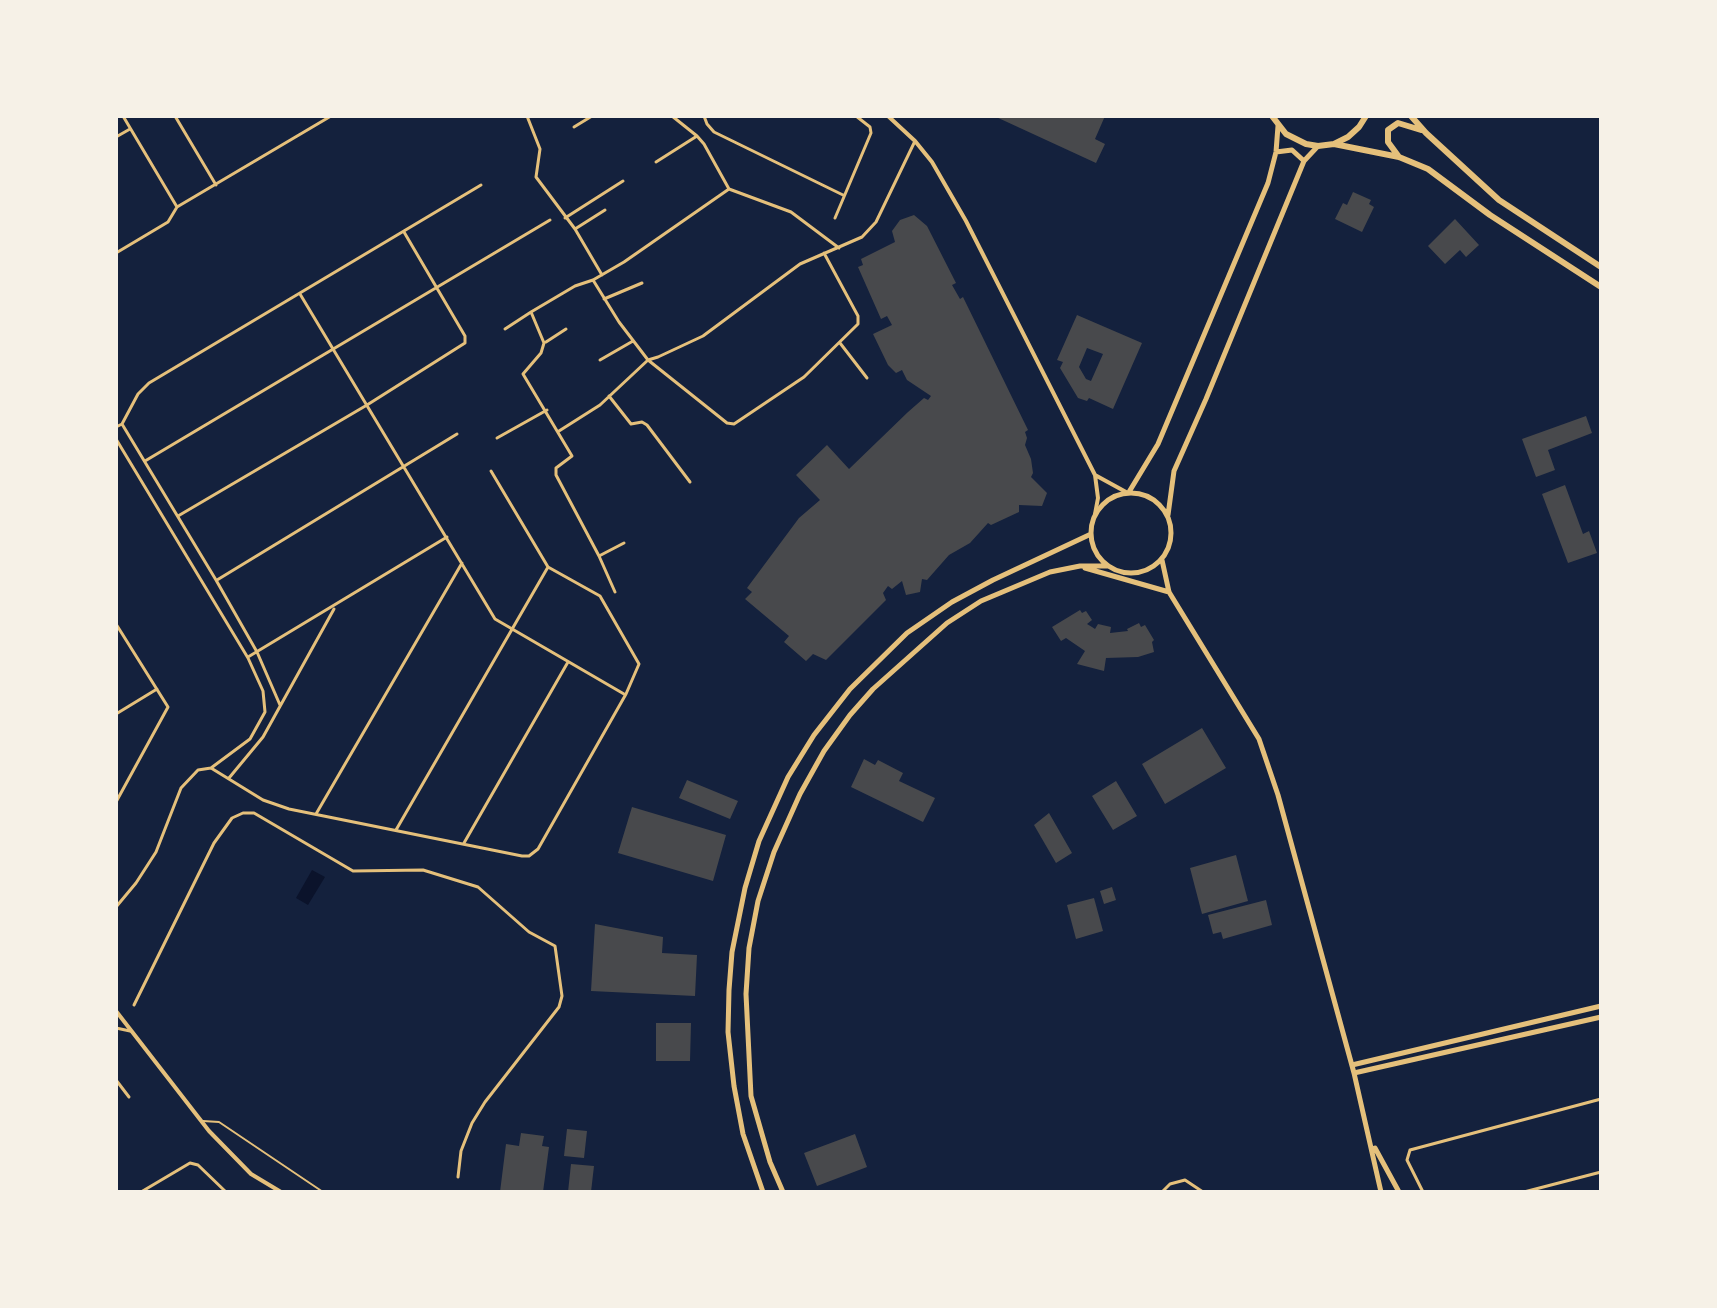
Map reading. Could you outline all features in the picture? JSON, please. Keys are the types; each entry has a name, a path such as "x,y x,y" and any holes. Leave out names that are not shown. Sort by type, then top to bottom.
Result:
{"main road":[{"path":"1272,116 1278,126 1295,140 1399,157 1428,169 1505,225 1601,287"},
{"path":"1334,144 1348,137 1366,116"},
{"path":"1411,116 1499,200 1601,267"},
{"path":"1399,157 1388,142 1388,130 1398,123 1423,130"},
{"path":"1127,492 1158,444 1268,183 1276,152 1278,126"},
{"path":"783,1192 770,1162 751,1096 746,994 749,948 758,901 774,852 800,794 824,751 873,689 947,623 981,601 1050,572 1080,566 1107,566 1130,573 1142,572 1162,560 1172,538 1168,515 1174,471 1304,161 1318,146"},
{"path":"1276,152 1292,150 1304,161"},
{"path":"1107,566 1099,557 1091,534 1095,514 1103,504 1127,492 1152,498 1168,515"},
{"path":"763,1192 743,1134 734,1086 728,1032 729,990 732,952 745,888 759,841 789,775 814,735 850,689 907,633 952,602 1091,534"},
{"path":"1162,560 1169,592 1259,739 1278,795 1352,1065 1381,1192"},
{"path":"1080,566 1169,592"},
{"path":"1352,1065 1601,1006"},
{"path":"1354,1073 1601,1017"},
{"path":"1372,1143 1399,1192"}],"street":[{"path":"119,116 177,207"},
{"path":"175,116 216,185"},
{"path":"116,253 168,222 177,207 331,116"},
{"path":"527,116 540,149 536,177 575,229 602,275"},
{"path":"574,127 592,116"},
{"path":"672,116 697,136 729,189 791,212 839,248"},
{"path":"704,116 714,132 843,195"},
{"path":"835,218 871,133 870,127 856,116"},
{"path":"888,116 932,162 966,221 1095,475 1098,498 1095,514"},
{"path":"116,137 130,129"},
{"path":"656,162 697,136"},
{"path":"559,431 593,410 648,360 695,341 800,264 862,237 870,230 915,141"},
{"path":"565,218 623,181"},
{"path":"116,427 122,424 138,394 149,383 481,185"},
{"path":"505,329 652,244 729,189"},
{"path":"575,229 605,210"},
{"path":"145,461 550,220"},
{"path":"178,516 367,405 466,341 404,232"},
{"path":"593,280 648,360 727,423 734,424 804,377 858,324 858,316 824,253"},
{"path":"604,299 642,283"},
{"path":"300,294 495,619 626,694"},
{"path":"531,312 544,343 541,353 523,374 572,456 556,468 556,475 615,592"},
{"path":"544,343 566,329"},
{"path":"600,360 633,341"},
{"path":"840,342 867,378"},
{"path":"609,396 631,424 642,422 647,425 690,482"},
{"path":"497,438 547,410"},
{"path":"122,424 257,652 280,705"},
{"path":"216,580 457,434"},
{"path":"116,439 248,658 263,691 265,712 250,739 240,749 211,768 198,770 181,788 156,852 116,904"},
{"path":"211,768 276,805 529,856 538,849 626,694 639,664 605,603 595,592 548,567 491,471"},
{"path":"1095,475 1127,492"},
{"path":"248,658 447,537"},
{"path":"599,556 624,543"},
{"path":"316,814 462,563"},
{"path":"396,830 548,567"},
{"path":"229,778 256,748 336,605"},
{"path":"116,624 158,689 168,712 116,802"},
{"path":"464,843 568,662"},
{"path":"116,714 158,689"},
{"path":"134,1005 214,843 232,818 243,813 254,813 353,871 423,870 478,887 529,932 555,946 562,996 559,1007 472,1123 461,1151 458,1177"},
{"path":"116,1011 202,1122 251,1174 281,1192"},
{"path":"116,1028 134,1031"},
{"path":"116,1080 129,1097"},
{"path":"1423,1192 1407,1160 1410,1150 1601,1099"},
{"path":"141,1192 190,1163 198,1165 226,1192"},
{"path":"1524,1192 1601,1172"},
{"path":"1162,1192 1170,1184 1185,1180 1203,1192"}],"lane":[{"path":"202,1122 219,1122 323,1192"}],"water":[{"path":"312,870 325,877 308,905 296,898"}],"building":[{"path":"994,116 1105,116 1095,139 1105,144 1096,163"},
{"path":"1353,192 1371,200 1369,204 1374,207 1362,232 1335,219"},
{"path":"914,215 927,226 956,283 952,285 960,299 963,297 1028,430 1025,432 1025,445 1031,459 1031,477 1047,493 1042,506 1019,505 1019,512 991,525 988,523 970,543 949,555 927,580 922,579 920,592 906,595 902,581 892,589 888,586 883,593 886,600 826,660 813,654 806,661 784,642 789,636 745,599 752,592 747,588 799,518 820,500 796,475 827,445 849,469 908,412 931,396 907,380 902,370 896,373 888,365 873,334 892,325 887,316 881,319 858,267 863,265 861,259 895,242 892,231 900,220"},
{"path":"1455,219 1479,245 1466,257 1460,250 1445,264 1428,246"},
{"path":"1077,315 1142,343 1113,409 1089,398 1087,401 1078,398 1060,368 1063,362 1057,360","holes":["1087,348 1103,354 1091,381 1086,379 1079,367"]},
{"path":"1586,416 1592,433 1548,450 1555,470 1536,477 1522,439"},
{"path":"1565,485 1583,534 1589,531 1597,553 1568,563 1542,494"},
{"path":"1080,610 1082,613 1086,611 1092,620 1087,624 1095,629 1098,624 1111,627 1110,633 1128,631 1139,623 1141,627 1145,625 1154,640 1154,652 1138,657 1106,658 1104,671 1077,664 1085,651 1066,638 1061,641 1052,627"},
{"path":"1202,728 1226,768 1165,804 1142,764"},
{"path":"864,759 875,765 878,760 903,773 899,781 935,798 923,822 851,787"},
{"path":"687,780 738,801 730,819 679,798"},
{"path":"1116,781 1137,816 1113,830 1092,796"},
{"path":"632,807 726,835 713,881 618,853"},
{"path":"1049,813 1072,853 1056,863 1034,825"},
{"path":"1236,855 1248,901 1202,914 1190,868"},
{"path":"1112,887 1116,900 1104,904 1100,891"},
{"path":"1094,898 1103,931 1076,939 1067,905"},
{"path":"1266,900 1272,925 1223,939 1221,932 1213,934 1208,915"},
{"path":"595,924 663,937 662,953 697,955 695,996 591,991"},
{"path":"656,1023 691,1023 690,1061 656,1061"},
{"path":"567,1129 587,1131 584,1158 564,1156"},
{"path":"521,1133 544,1136 542,1146 549,1147 543,1192 500,1192 506,1144 519,1146"},
{"path":"855,1134 867,1167 817,1186 804,1153"},
{"path":"571,1164 594,1166 591,1192 568,1192"}]}
